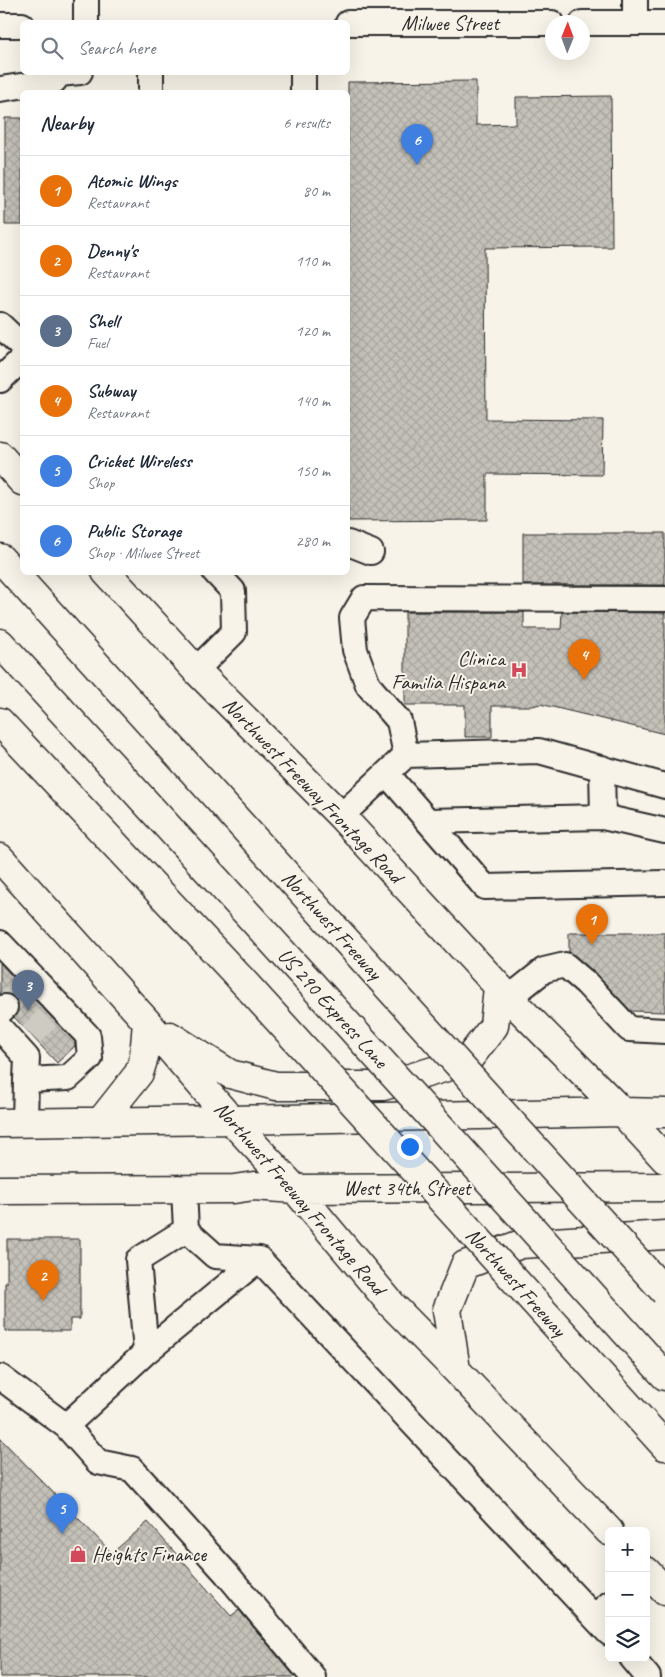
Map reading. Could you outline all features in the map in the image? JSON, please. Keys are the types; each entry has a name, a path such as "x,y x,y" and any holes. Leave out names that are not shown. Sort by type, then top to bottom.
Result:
{"main road":[{"path":"0,456 20,479"},
{"name":"Northwest Freeway","path":"0,558 665,1292"},
{"name":"Northwest Freeway Frontage Road","path":"109,575 196,670 341,816 504,992 622,1112 665,1159"},
{"name":"US 290 Express Lane","path":"0,642 665,1376"},
{"name":"Northwest Freeway","path":"0,722 240,978 665,1446"},
{"name":"Northwest Freeway Frontage Road","path":"0,858 147,1022 231,1120 295,1189 392,1305 605,1527"},
{"path":"101,1122 139,1073 144,1057 147,1022 230,1074 276,1086 382,1086 467,1062 494,1026 504,992"},
{"path":"13,1122 231,1120 622,1112 665,1113"},
{"name":"West 34th Street","path":"0,1190 234,1189 254,1186 295,1189 665,1187"},
{"path":"456,1370 447,1310 465,1265 521,1244 665,1235"},
{"path":"647,1572 665,1592"}],"street":[{"path":"86,0 86,20"},
{"path":"590,21 635,11 665,23"},
{"name":"Milwee Street","path":"350,23 545,23"},
{"path":"0,25 20,25"},
{"path":"0,89 54,81 58,75"},
{"path":"151,75 151,90"},
{"path":"303,75 303,90"},
{"path":"0,326 20,355"},
{"path":"0,380 20,360"},
{"path":"350,545 370,552"},
{"path":"196,670 234,632 233,592 218,575"},
{"path":"406,755 399,721 368,685 355,650 352,618 364,598 665,599"},
{"path":"341,816 406,755 539,751 665,786"},
{"path":"602,768 602,817"},
{"path":"387,774 485,887 665,883"},
{"path":"428,821 602,817 665,831"},
{"path":"2,949 28,982 55,1010 88,1036 90,1058 68,1078 26,1080"},
{"path":"504,992 544,970 565,965 586,983 629,1029 665,1031"},
{"path":"2,1016 24,1041 27,1058 26,1080 13,1122"},
{"path":"184,1189 186,1230 215,1256 259,1259 604,1618"},
{"path":"146,1352 138,1260 186,1230"},
{"path":"66,1426 146,1352 259,1259"},
{"path":"0,1377 66,1426 98,1462 132,1469 226,1572 313,1677"},
{"path":"635,1662 648,1677"}],"building":[{"path":"476,81 476,125 516,124 516,97 611,96 612,247 485,248 486,419 603,420 602,475 487,474 487,520 350,521 350,90 348,90 348,82"},
{"path":"5,118 20,118 20,225 5,225"},
{"path":"523,533 665,533 665,585 523,585"},
{"path":"405,612 524,612 524,629 561,629 562,612 665,613 665,734 540,704 533,706 492,706 492,737 465,737 465,705 405,705"},
{"path":"569,933 665,933 665,1012 631,1011 595,973 569,952"},
{"path":"0,963 75,1042 75,1046 57,1063 14,1017 18,1010 18,1003 15,998 8,994 0,994"},
{"path":"7,1239 80,1239 80,1319 70,1319 70,1331 5,1331"},
{"path":"0,1438 112,1553 148,1522 231,1616 239,1610 295,1677 0,1677"}],"tunnel":[{"path":"5,1007 24,986"},
{"path":"31,1035 50,1015"}],"place":[{"name":"Public Storage","path":"417,165"},
{"name":"Clinica Familia Hispana","path":"519,670"},
{"name":"Subway","path":"584,680"},
{"name":"Atomic Wings","path":"592,945"},
{"name":"Shell","path":"28,1011"},
{"name":"Denny's","path":"43,1301"},
{"name":"Cricket Wireless","path":"62,1534"},
{"name":"Heights Finance","path":"78,1554"}]}
